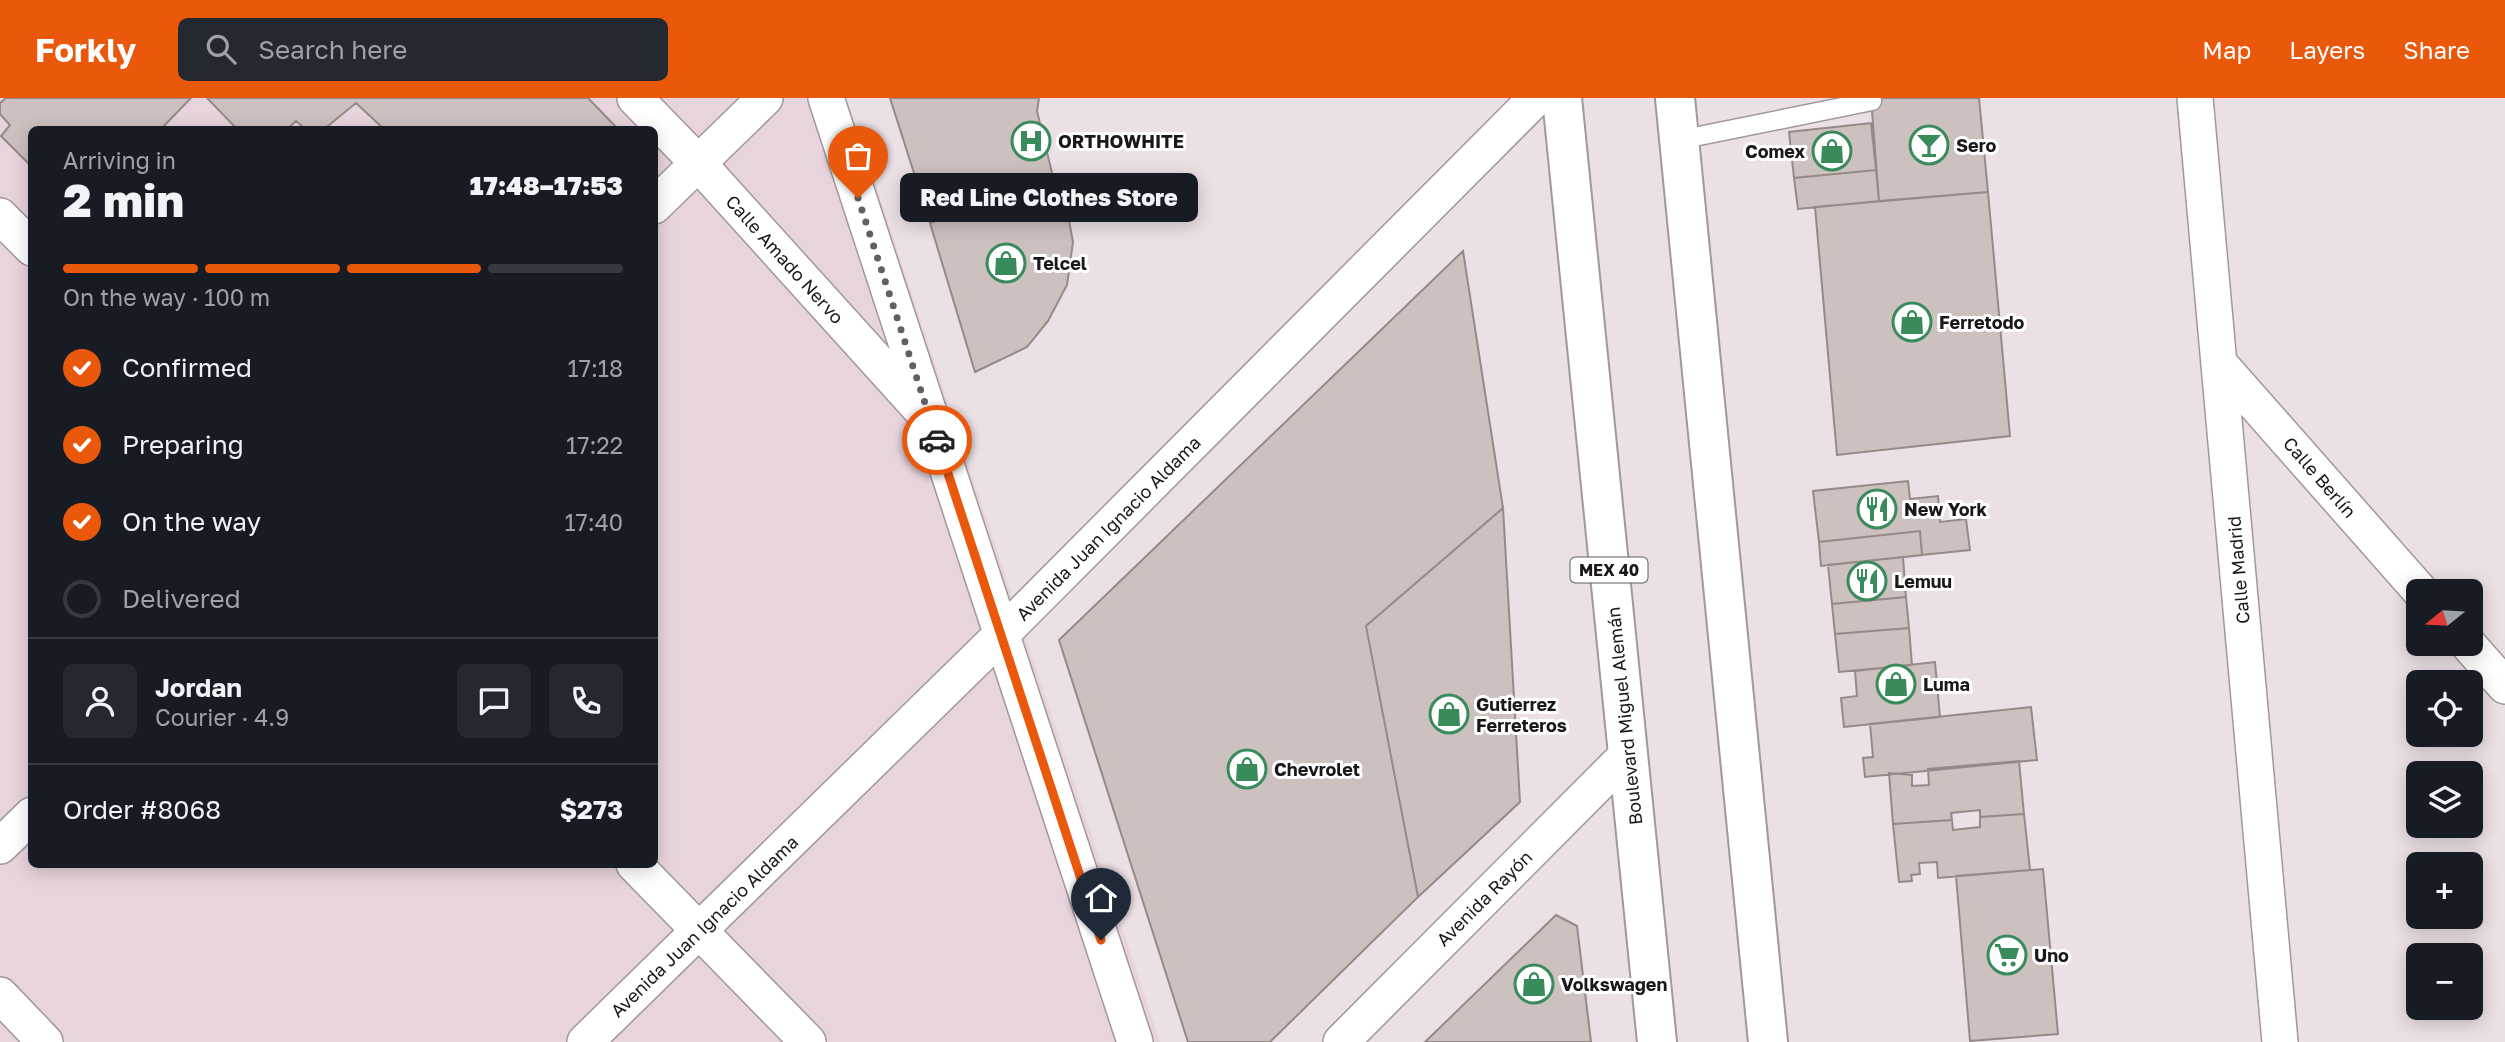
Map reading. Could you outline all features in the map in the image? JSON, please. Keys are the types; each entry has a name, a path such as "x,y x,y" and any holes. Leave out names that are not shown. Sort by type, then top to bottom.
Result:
{"highway":[{"name":"Boulevard Miguel Alemán","path":"1562,98 1657,1042"},
{"path":"1675,98 1768,1042"}],"street":[{"name":"Calle Amado Nervo","path":"635,98 698,163 931,422"},
{"path":"658,202 765,98"},
{"path":"826,98 1135,1042"},
{"name":"Avenida Juan Ignacio Aldama","path":"586,1042 1001,635 1536,98"},
{"name":"Calle Madrid","path":"2195,98 2280,1042"},
{"path":"0,216 28,244"},
{"name":"Calle Berlín","path":"2219,363 2410,579"},
{"path":"2479,656 2505,686"},
{"name":"Avenida Rayón","path":"1341,1042 1628,754"},
{"path":"0,846 28,819"},
{"path":"638,868 808,1042"},
{"path":"0,995 46,1042"}],"lane":[{"path":"1679,140 1872,101"}],"shaded area":[{"path":"0,98 847,98 1160,1042 0,1042"}],"building":[{"path":"6,98 191,98 164,126 28,126 28,163 1,136 10,125 0,114 0,103"},
{"path":"207,98 588,98 615,126 381,126 356,103 328,126 302,126 296,121 290,126 234,126"},
{"path":"890,98 1039,98 1037,111 1054,181 930,223"},
{"name":"Sero","path":"1871,98 1979,98 1988,192 1879,201"},
{"name":"Comex","path":"1871,123 1876,170 1794,178 1789,132"},
{"path":"1876,170 1879,201 1798,209 1794,178"},
{"name":"Telcel","path":"1054,181 1067,210 1073,242 1067,285 1048,321 1027,347 975,372 930,223"},
{"name":"Ferretodo","path":"1988,192 2010,436 1837,455 1815,207"},
{"name":"Chevrolet","path":"1463,251 1503,508 1366,626 1418,897 1270,1042 1188,1042 1059,640"},
{"name":"New York","path":"1908,481 1910,499 1938,496 1940,522 1966,519 1970,550 1922,555 1920,531 1819,542 1813,491"},
{"name":"Gutierrez Ferreteros","path":"1503,508 1520,802 1418,897 1366,626"},
{"path":"1920,531 1922,555 1821,566 1819,542"},
{"name":"Lemuu","path":"1903,557 1906,597 1832,604 1828,565"},
{"path":"1906,597 1909,628 1835,634 1832,604"},
{"path":"1909,628 1912,665 1839,672 1835,634"},
{"name":"Luma","path":"1935,662 1940,717 1844,727 1841,698 1857,696 1855,671"},
{"path":"2031,707 2037,760 1865,777 1863,758 1873,757 1870,724"},
{"path":"2019,761 2024,814 1980,817 1980,810 1951,813 1952,820 1893,824 1889,773 1912,775 1912,786 1929,785 1928,769"},
{"path":"2024,814 2030,870 1938,878 1937,862 1919,863 1920,874 1911,875 1912,881 1899,882 1893,824 1952,820 1953,830 1980,827 1980,817"},
{"name":"Uno","path":"2043,869 2058,1034 1970,1041 1956,876"},
{"name":"Volkswagen","path":"1556,915 1577,926 1591,1042 1425,1042"}],"way so far":[{"path":"858,198 937,440"}],"place":[{"name":"ORTHOWHITE","path":"1031,141"},
{"name":"Sero","path":"1929,145"},
{"name":"Comex","path":"1832,151"},
{"name":"Red Line Clothes Store","path":"858,198"},
{"name":"Telcel","path":"1006,263"},
{"name":"Ferretodo","path":"1912,322"},
{"name":"New York","path":"1877,509"},
{"name":"Lemuu","path":"1867,581"},
{"name":"Luma","path":"1896,684"},
{"name":"Gutierrez Ferreteros","path":"1449,714"},
{"name":"Chevrolet","path":"1247,769"},
{"name":"Uno","path":"2007,955"},
{"name":"Volkswagen","path":"1534,984"}],"route":[{"path":"937,440 1101,940"}]}
